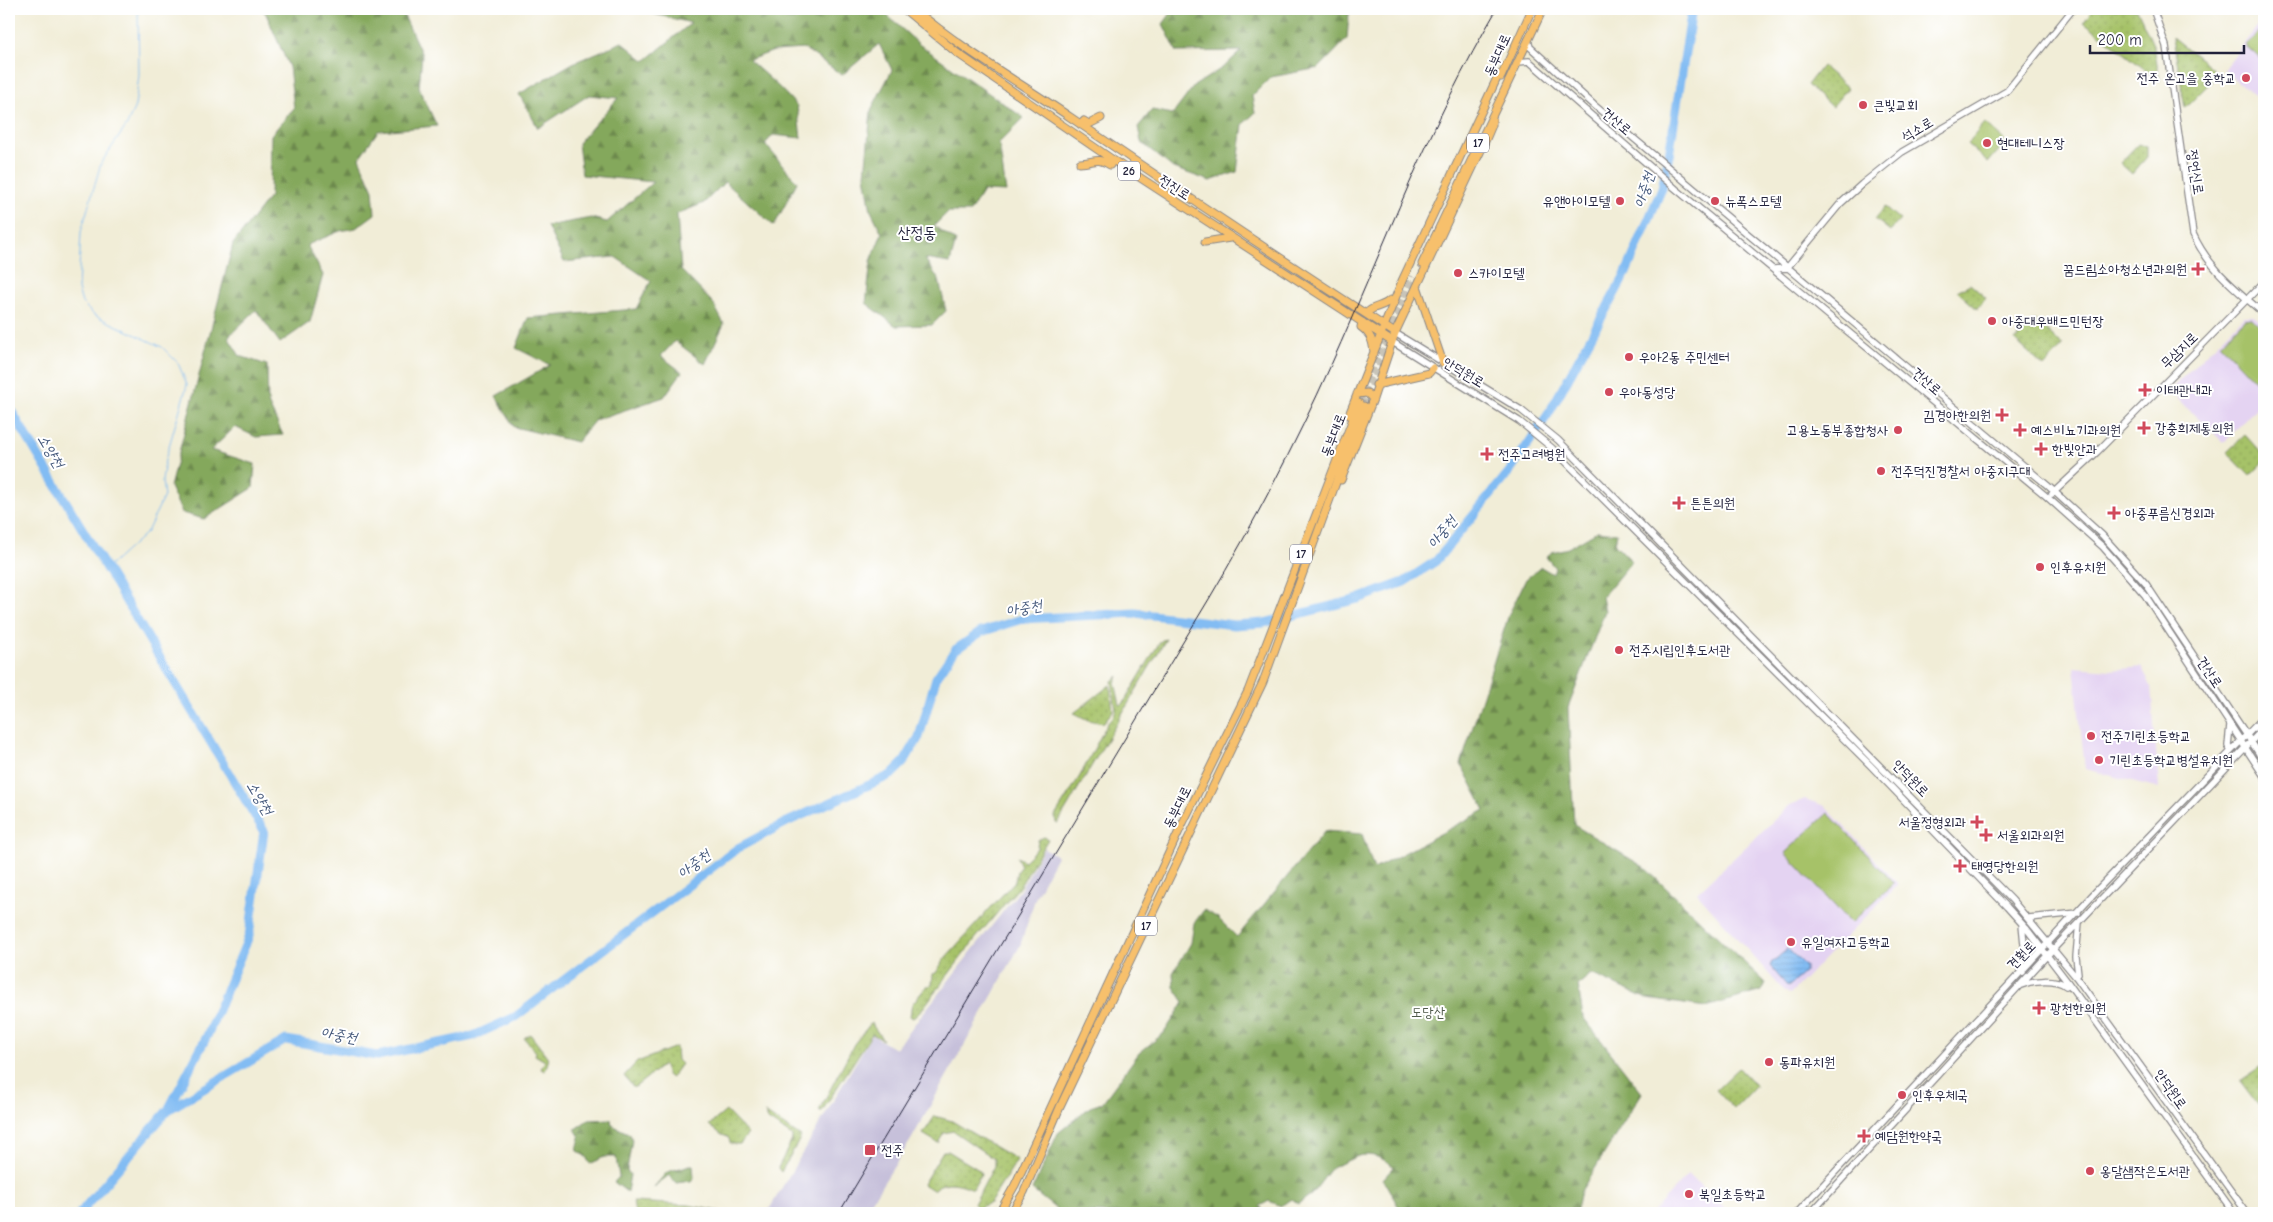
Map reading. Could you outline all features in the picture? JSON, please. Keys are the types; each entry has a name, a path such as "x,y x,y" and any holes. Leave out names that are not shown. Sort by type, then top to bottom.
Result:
{"main road":[{"name":"전진로","path":"904,9 957,53 1113,160 1230,238 1391,341"},
{"name":"전진로","path":"914,9 974,55 1081,125 1239,233 1367,313 1395,333"},
{"name":"동부대로","path":"1532,9 1501,74 1413,277 1492,118 1543,9"},
{"path":"1321,499 1320,495 1357,394 1375,354 1402,281 1497,78 1501,74"},
{"path":"1081,125 1084,122 1089,124 1101,118"},
{"name":"동부대로","path":"1331,498 1345,471 1373,399 1391,341 1492,125 1492,118"},
{"path":"1080,163 1092,159 1103,160 1110,165 1113,160"},
{"path":"1205,242 1230,238"},
{"path":"1402,281 1409,287 1418,286 1443,363"},
{"path":"1367,313 1386,304 1390,300 1395,302"},
{"path":"1362,322 1361,327 1369,333 1375,354"},
{"path":"1376,385 1429,373 1433,368"},
{"path":"1357,394 1367,393 1373,399"},
{"name":"동부대로","path":"999,1213 1016,1185 1180,829 1248,691 1321,499 1362,404 1331,498 1280,637 1244,726 1060,1107 1024,1192 1011,1213"}],"street":[{"name":"석소로","path":"1787,268 1840,204 1876,173 1922,140 2007,91 2073,9"},
{"name":"정언신로","path":"2153,9 2166,46 2193,234 2205,258 2226,281 2264,314"},
{"name":"건산로","path":"1528,40 1530,47 1659,161 2056,493 2102,535 2146,584 2264,761"},
{"name":"건산로","path":"1518,62 1529,61 1676,188 2046,496 2104,547 2145,595 2264,776"},
{"path":"1774,269 1787,268"},
{"name":"무삼지로","path":"2046,496 2056,493 2264,282"},
{"name":"안덕원로","path":"1395,333 1528,415 1558,440 2029,918 2076,977 2247,1213"},
{"name":"안덕원로","path":"1391,341 1524,425 1552,448 1870,765 2022,924 2069,984 2234,1213"},
{"name":"견훤로","path":"1810,1213 2047,956 2052,946 2099,888 2264,717"},
{"path":"2230,725 2228,747 2230,751"},
{"path":"2259,754 2262,751 2263,729"},
{"name":"견훤로","path":"1797,1213 2043,950 2052,946 2079,922 2263,729"},
{"path":"2029,918 2078,913"},
{"path":"2076,977 2078,974 2076,957 2079,922"},
{"path":"2022,924 2025,954 2020,969 2023,972"},
{"path":"2020,986 2031,982 2054,981 2066,986 2069,984"}],"shaded area":[{"path":"2264,18 2264,103 2223,70"},
{"path":"2244,316 2254,316 2264,325 2264,399 2224,443 2169,391"},
{"path":"2074,667 2111,670 2141,667 2151,686 2159,788 2085,769"},
{"name":"유일여자고등학교","path":"1805,799 1825,806 1898,884 1790,994 1784,991 1697,893 1790,805"},
{"path":"1044,848 1057,856 1036,896 1020,946 911,1140 864,1213 767,1213 872,1035 895,1049 1020,890"},
{"name":"북일초등학교","path":"1688,1174 1730,1213 1652,1213"}],"green space":[{"path":"261,9 401,9 422,55 419,88 437,126 378,131 359,158 373,190 375,214 356,228 340,231 307,245 323,275 310,322 280,343 256,310 228,337 240,356 267,365 268,403 283,435 256,437 235,427 211,450 255,464 253,488 204,519 182,513 170,487 233,244 270,196 271,135 294,108 289,67 266,14"},
{"path":"633,9 742,9 750,15 775,9 880,9 920,45 1024,118 999,143 1006,192 983,191 970,212 948,212 934,226 956,241 950,263 925,259 939,280 946,311 932,325 896,326 866,303 871,261 882,233 871,211 865,175 871,110 892,70 879,44 842,75 805,49 774,51 749,60 797,106 801,138 773,135 765,144 797,182 774,226 725,182 704,203 677,214 681,270 713,303 724,324 705,364 675,341 661,356 682,372 664,397 595,420 577,442 514,427 496,396 550,365 516,348 528,318 636,309 651,281 615,257 564,262 547,226 591,218 607,222 653,182 582,175 578,143 618,98 589,95 538,128 519,94 573,63 622,42 645,61 691,23"},
{"path":"1174,9 1356,9 1349,14 1347,39 1319,68 1271,77 1252,96 1255,113 1243,124 1237,172 1210,181 1173,168 1141,142 1138,127 1152,110 1173,114 1194,86 1225,66 1241,51 1177,52 1163,24"},
{"path":"2093,9 2137,9 2154,47 2160,81 2084,22"},
{"path":"2264,28 2264,62 2245,45"},
{"path":"2173,37 2219,74 2185,108"},
{"path":"1822,66 1848,88 1832,107 1807,85"},
{"name":"현대테니스장","path":"1985,123 2006,142 1988,163 1967,144"},
{"path":"2138,144 2147,147 2147,157 2132,174 2120,163"},
{"path":"1885,207 1900,220 1890,231 1875,219"},
{"path":"1970,284 1986,298 1977,309 1957,291"},
{"path":"2252,318 2264,330 2264,378 2258,384 2220,344 2244,319"},
{"path":"2034,320 2063,346 2044,367 2015,340"},
{"path":"2245,435 2264,456 2264,462 2250,476 2227,452"},
{"name":"도당산","path":"1597,531 1617,533 1615,544 1632,561 1602,597 1605,611 1568,708 1574,825 1644,867 1766,983 1762,991 1706,1007 1647,999 1591,974 1578,985 1583,1017 1642,1093 1581,1191 1576,1213 1402,1213 1383,1179 1394,1167 1384,1160 1368,1155 1362,1155 1333,1166 1312,1194 1298,1204 1291,1199 1281,1206 1269,1201 1260,1206 1265,1213 1061,1213 1032,1190 1058,1133 1090,1107 1102,1103 1139,1053 1164,1033 1184,1002 1174,987 1173,973 1191,943 1194,923 1204,910 1218,918 1237,937 1325,831 1362,834 1374,869 1485,810 1461,764 1509,614 1526,579 1541,567 1553,574 1555,568 1546,557 1552,552 1568,548"},
{"path":"1166,639 1058,823 1056,823 1055,816 1080,776 1107,724 1116,711 1112,681 1118,676 1115,682 1120,705 1123,704 1158,645 1162,640"},
{"path":"1110,685 1113,711 1103,723 1088,720 1074,713"},
{"path":"1828,813 1894,883 1851,923 1785,853"},
{"path":"1044,837 1048,839 1020,886 976,938 920,1012 913,1018 910,1016 912,1004 927,986 932,985 933,974 936,973 945,958 1015,881 1017,871 1021,866 1017,857 1024,861 1037,848 1038,840"},
{"path":"871,1023 883,1040 872,1034 822,1111 819,1111 854,1044"},
{"path":"530,1034 549,1059 545,1071 541,1069 545,1061 535,1055 536,1052 524,1038"},
{"path":"676,1047 677,1060 681,1064 671,1078 667,1075 663,1065 634,1088 624,1076 637,1062"},
{"path":"2264,1065 2264,1101 2259,1106 2240,1081"},
{"path":"1739,1068 1756,1086 1734,1109 1716,1090"},
{"path":"726,1111 748,1134 740,1144 731,1144 728,1137 722,1135 709,1125"},
{"path":"765,1113 801,1137 781,1172 778,1168 792,1140 792,1136 768,1120"},
{"path":"935,1116 952,1121 1017,1160 990,1203 979,1209 974,1204 994,1166 994,1159 953,1131 944,1133 938,1143 923,1134"},
{"path":"611,1119 612,1125 630,1134 632,1140 627,1170 630,1175 627,1192 614,1182 619,1177 616,1157 604,1157 590,1164 586,1157 577,1150 580,1137 575,1129 588,1120"},
{"path":"943,1151 948,1151 979,1170 981,1174 973,1189 963,1185 947,1183 933,1190 923,1184"},
{"path":"693,1165 694,1178 691,1181 676,1183 669,1175 654,1187 667,1172"},
{"path":"633,1202 689,1205 728,1213 635,1213"}],"water":[{"path":"1788,949 1805,966 1805,972 1788,987 1770,966 1772,962"}],"waterway":[{"path":"106,569 147,532 164,496 162,481 165,460 187,385 178,363 162,347 94,315 82,303 78,289 81,232 101,163 127,125 135,106 139,75 138,9"},
{"name":"아중천","path":"168,1110 286,1040 377,1056 473,1036 515,1017 738,848 787,822 891,775 904,762 919,737 936,678 955,650 981,632 1022,619 1135,613 1234,625 1264,623 1358,599 1404,582 1436,561 1509,472 1549,413 1626,273 1662,188 1692,9"},
{"name":"소양천","path":"9,407 264,831 249,936 207,1036 168,1110 80,1213"}],"tunnel":[{"path":"1359,403 1410,275"},
{"path":"1399,317 1416,278"},
{"path":"1364,406 1391,336"}],"railway":[{"path":"839,1213 1209,599 1258,513 1317,395 1450,95 1497,9"}],"place":[{"name":"전주 온고을 중학교","path":"2246,78"},
{"name":"큰빛교회","path":"1863,105"},
{"name":"현대테니스장","path":"1987,143"},
{"name":"유앤아이모텔","path":"1620,201"},
{"name":"뉴폭스모텔","path":"1715,201"},
{"name":"꿈드림소아청소년과의원","path":"2198,269"},
{"name":"스카이모텔","path":"1458,273"},
{"name":"아중대우배드민턴장","path":"1992,321"},
{"name":"우아2동 주민센터","path":"1629,357"},
{"name":"이태관내과","path":"2145,390"},
{"name":"우아동성당","path":"1609,392"},
{"name":"김경아한의원","path":"2002,415"},
{"name":"강충희제통의원","path":"2144,428"},
{"name":"고용노동부종합청사","path":"1898,430"},
{"name":"예스비뇨기과의원","path":"2020,430"},
{"name":"한빛안과","path":"2041,449"},
{"name":"전주고려병원","path":"1487,454"},
{"name":"전주덕진경찰서 아중지구대","path":"1881,471"},
{"name":"튼튼의원","path":"1679,503"},
{"name":"아중푸름신경외과","path":"2114,513"},
{"name":"인후유치원","path":"2040,567"},
{"name":"전주시립인후도서관","path":"1619,650"},
{"name":"전주기린초등학교","path":"2091,736"},
{"name":"기린초등학교병설유치원","path":"2099,760"},
{"name":"서울정형외과","path":"1977,822"},
{"name":"서울외과의원","path":"1986,835"},
{"name":"태영당한의원","path":"1960,866"},
{"name":"유일여자고등학교","path":"1791,942"},
{"name":"광천한의원","path":"2039,1008"},
{"name":"동파유치원","path":"1769,1062"},
{"name":"인후우체국","path":"1902,1095"},
{"name":"예담원한약국","path":"1864,1136"},
{"name":"전주","path":"870,1150"},
{"name":"옹달샘작은도서관","path":"2090,1171"},
{"name":"북일초등학교","path":"1689,1194"}],"district":[{"name":"산정동","path":"917,232"}]}
